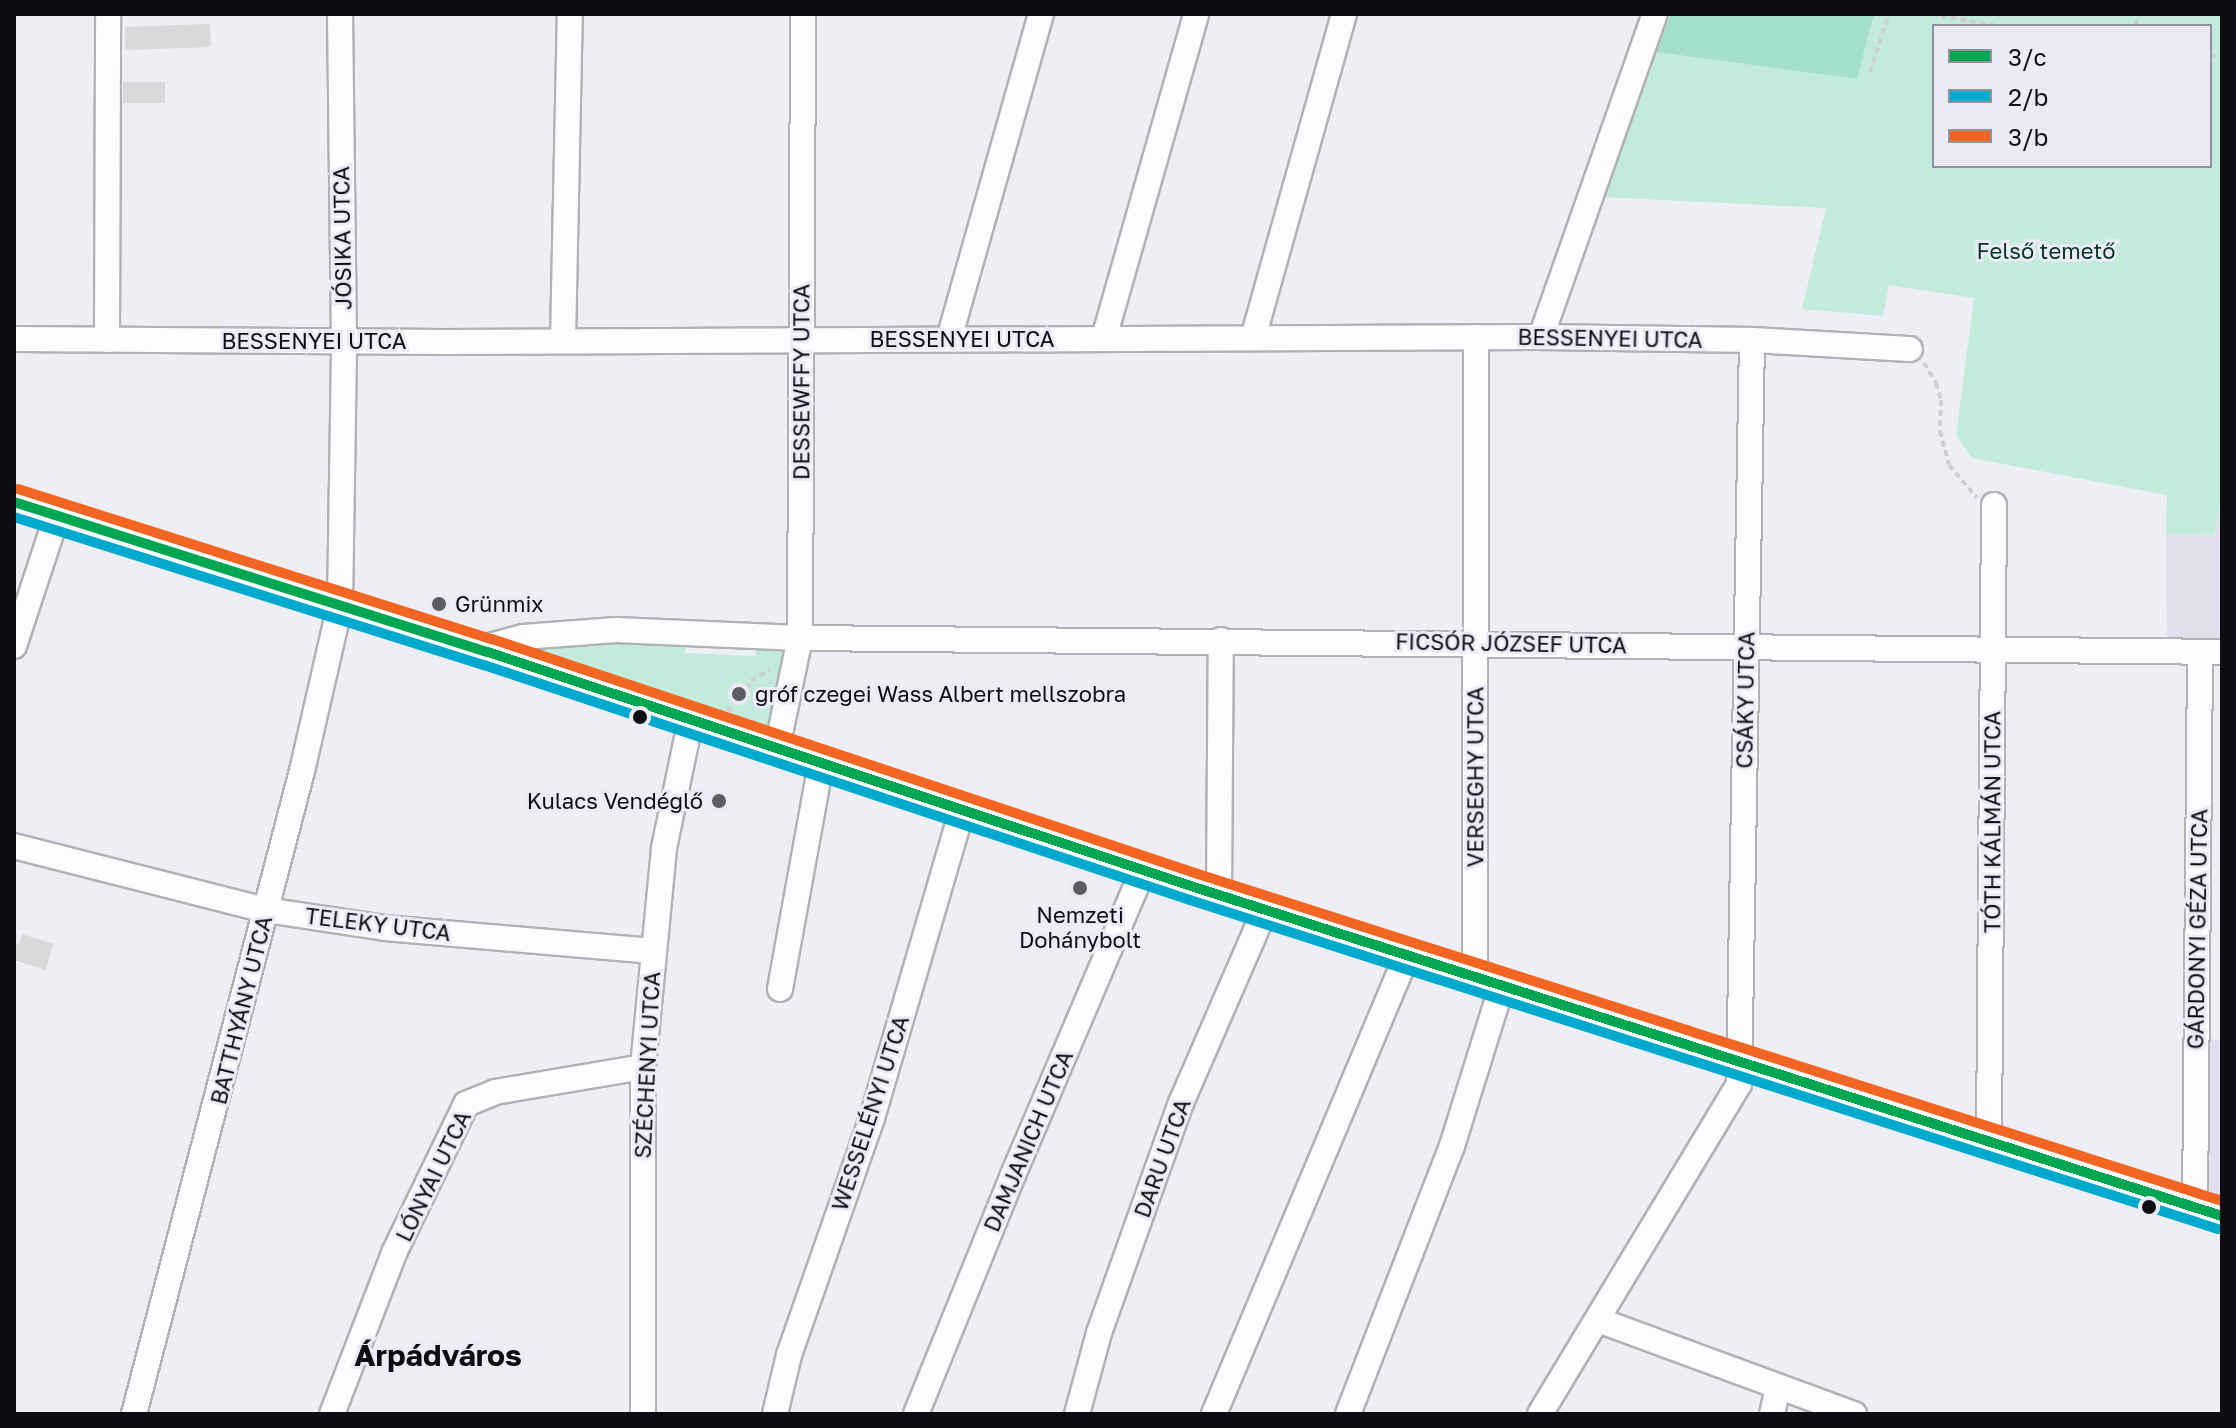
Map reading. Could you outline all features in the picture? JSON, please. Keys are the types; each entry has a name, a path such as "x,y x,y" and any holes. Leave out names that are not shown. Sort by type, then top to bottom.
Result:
{"street":[{"path":"107,340 108,14"},
{"name":"JÓSIKA UTCA","path":"340,14 344,341 340,605"},
{"path":"563,341 570,14"},
{"name":"DESSEWFFY UTCA","path":"777,748 792,638 801,339 803,14"},
{"path":"949,339 1041,14"},
{"path":"1104,338 1196,14"},
{"path":"1253,338 1344,14"},
{"path":"1541,337 1655,14"},
{"name":"VERSEGHY UTCA","path":"1475,977 1476,337"},
{"name":"BESSENYEI UTCA","path":"14,339 563,341 1541,337 1752,340 1910,349"},
{"name":"CSÁKY UTCA","path":"1540,1414 1739,1084 1752,340"},
{"path":"14,502 478,649 1265,910 2222,1216"},
{"name":"TÓTH KÁLMÁN UTCA","path":"1989,1140 1994,505"},
{"path":"14,646 57,515"},
{"name":"BATTHYÁNY UTCA","path":"134,1414 266,910 340,605"},
{"name":"FICSÓR JÓZSEF UTCA","path":"478,649 523,637 616,630 792,638 1476,642 2211,652"},
{"path":"1219,895 1221,640"},
{"name":"GÁRDONYI GÉZA UTCA","path":"2195,1207 2211,652"},
{"name":"SZÉCHENYI UTCA","path":"643,1414 643,1067 664,848 691,719"},
{"path":"780,989 821,763"},
{"name":"WESSELÉNYI UTCA","path":"775,1414 789,1355 872,1118 962,810"},
{"name":"TELEKY UTCA","path":"14,846 266,910 385,928 653,951"},
{"name":"DAMJANICH UTCA","path":"916,1414 1013,1175 1143,870"},
{"name":"DARU UTCA","path":"1077,1414 1099,1333 1181,1103 1265,910"},
{"path":"1214,1414 1407,955"},
{"path":"1348,1414 1452,1146 1502,985"},
{"name":"LÓNYAI UTCA","path":"332,1414 394,1253 466,1104 495,1092 643,1067"},
{"path":"1598,1320 1850,1414"},
{"path":"1772,1414 1778,1389"}],"path":[{"path":"1870,72 1889,14"},
{"path":"1931,14 1987,24"},
{"path":"1910,349 1936,383 1941,400 1940,431 1949,465 1979,499 1994,505"},
{"path":"721,730 730,705 742,698 751,681 774,665 792,638"}],"shaded area":[{"path":"2222,492 2222,648 2167,648 2166,534 2214,535"},
{"path":"2201,1038 2222,1040 2222,1213 2199,1204"}],"green space":[{"path":"1671,14 1874,14 1857,79 1656,52"},
{"name":"Felső temető","path":"1874,14 2222,14 2222,492 2214,535 2166,534 2167,495 1972,458 1956,436 1974,298 1889,285 1883,316 1802,309 1826,208 1601,197 1656,52 1857,79"},
{"path":"685,633 685,653 756,656 757,637 800,639 777,748 479,649"}],"building":[{"path":"210,24 211,47 126,50 125,27"},
{"path":"123,82 165,82 165,103 123,103"},
{"path":"22,934 53,944 46,970 14,960 14,942 19,944"}],"transit line":[{"name":"3/b","path":"18,489 492,639 1198,874 2222,1201"},
{"name":"3/c","path":"14,502 488,652 1194,887 2222,1216"},
{"name":"2/b","path":"14,517 484,665 1190,900 2218,1229"}],"place":[{"name":"Grünmix","path":"439,604"},
{"name":"gróf czegei Wass Albert mellszobra","path":"739,694"},
{"name":"Kulacs Vendéglő","path":"719,801"},
{"name":"Nemzeti Dohánybolt","path":"1080,888"}],"district":[{"name":"Árpádváros","path":"438,1355"}]}
